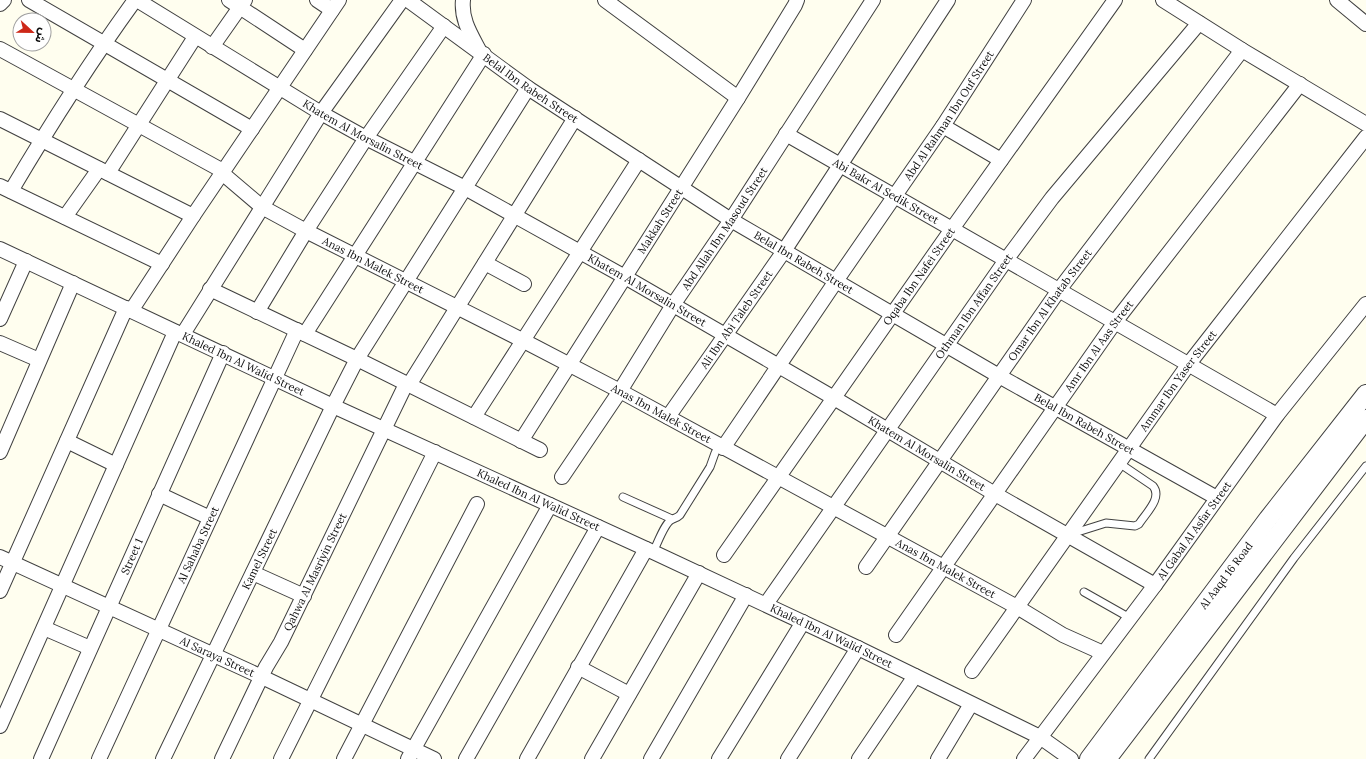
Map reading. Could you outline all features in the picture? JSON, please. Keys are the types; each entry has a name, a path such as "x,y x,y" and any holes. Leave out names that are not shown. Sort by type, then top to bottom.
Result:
{"street":[{"path":"0,4 4,0"},
{"path":"29,0 252,129"},
{"path":"136,0 104,43 41,140 6,189 162,264"},
{"name":"Khatem Al Morsalin Street","path":"136,0 321,113 366,138 465,188 625,277 1154,586"},
{"path":"0,591 6,560 67,441 128,309 162,264 222,172 336,5 317,0"},
{"path":"0,726 116,464 179,333 210,289 321,113 402,0"},
{"name":"Belal Ibn Rabeh Street","path":"408,0 528,88 730,220 836,280 999,376 1217,498"},
{"path":"463,0 462,10 465,22 482,53"},
{"path":"605,0 738,98"},
{"name":"Makkah Street","path":"521,441 738,98 797,0"},
{"name":"Abd Allah Ibn Masoud Street","path":"562,477 620,391 673,305 873,0"},
{"name":"Ali Ibn Abi Taleb Street","path":"668,417 784,251 948,0"},
{"name":"Abd Al Rahman Ibn Ouf Street","path":"721,446 778,366 943,126 1024,0"},
{"name":"Oqaba Ibn Nafei Street","path":"724,555 952,229 1115,0"},
{"path":"1163,0 1242,50 1366,124"},
{"path":"1337,0 1366,24"},
{"path":"212,47 238,2 305,50"},
{"name":"Othman Ibn Affan Street","path":"766,604 946,345 1052,198 1199,23"},
{"path":"257,312 306,231 366,138 444,26"},
{"path":"65,217 104,171 139,125 195,37"},
{"name":"Anas Ibn Malek Street","path":"0,49 222,172 262,206 306,231 620,391 1017,607 1063,635 1103,653"},
{"name":"Omar Ibn Al Khatab Street","path":"866,567 1059,290 1242,50"},
{"name":"Al Sahaba Street","path":"98,759 275,378 301,332 355,256 415,163 482,53"},
{"name":"Amr Ibn Al Aas Street","path":"896,635 1115,322 1300,84"},
{"name":"Kamel Street","path":"163,759 333,406 358,359 528,88"},
{"name":"Qahwa Al Masriyin Street","path":"222,759 266,667 279,647 384,429 408,384 485,264 575,118"},
{"path":"0,119 193,216"},
{"path":"943,126 1001,160"},
{"name":"Abi Bakr Al Sedik Street","path":"786,134 1277,415"},
{"name":"Ammar Ibn Yaser Street","path":"972,671 1188,365 1366,137"},
{"path":"474,417 579,251 639,160"},
{"name":"Khaled Ibn Al Walid Street","path":"0,249 333,406 766,604 1040,738 1071,759"},
{"path":"0,319 26,261"},
{"path":"485,264 524,284"},
{"path":"0,452 73,283"},
{"path":"210,289 358,359 540,450"},
{"name":"Al Gabal Al Asfar Street","path":"1024,759 1154,586 1277,415 1366,304"},
{"path":"0,343 39,360"},
{"name":"Street 1","path":"41,759 223,353"},
{"name":"Al Aaqd 16 Road","path":"1089,759 1273,513 1366,394"},
{"name":"Al Aaqd 16 Road","path":"1107,759 1366,419"},
{"path":"67,441 116,464"},
{"path":"281,759 435,452"},
{"path":"159,494 210,518"},
{"path":"344,759 477,504"},
{"path":"410,754 550,505"},
{"path":"466,759 598,527"},
{"path":"527,759 578,667 649,550"},
{"name":"Al Saraya Street","path":"6,560 362,724 410,754 434,759"},
{"path":"253,573 304,596"},
{"path":"592,759 698,573"},
{"path":"651,759 746,595"},
{"path":"719,759 803,622"},
{"path":"44,628 90,648"},
{"path":"788,759 858,648"},
{"path":"578,667 629,694"},
{"path":"859,759 915,676"},
{"path":"938,759 971,704"}],"lane":[{"path":"649,550 667,524 672,519 680,516 721,446"},
{"path":"1068,536 1106,523 1133,527 1139,524 1156,498 1156,491 1151,484 1119,463"},
{"path":"1150,759 1294,558 1366,466"},
{"path":"623,497 672,519"},
{"path":"1084,592 1130,618"}]}
